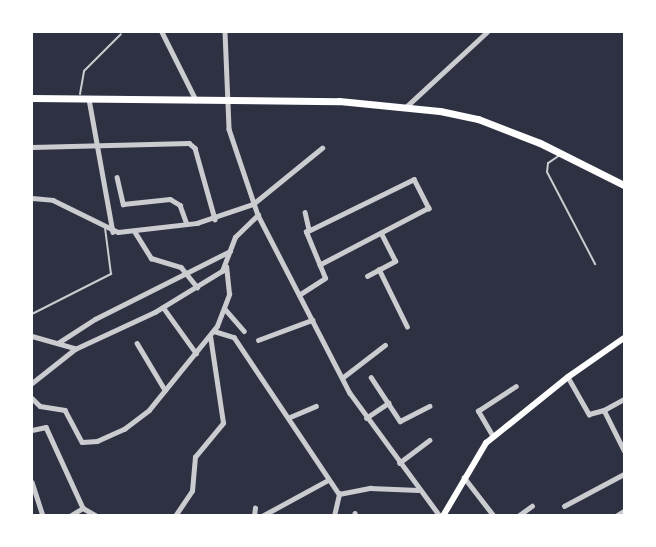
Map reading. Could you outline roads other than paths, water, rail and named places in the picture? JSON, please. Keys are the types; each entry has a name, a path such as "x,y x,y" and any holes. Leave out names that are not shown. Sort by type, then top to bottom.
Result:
{"highway":[{"path":"32,98 226,102 339,101 407,106 478,119 625,185"}],"main road":[{"path":"438,515 493,437 568,377 625,338"}],"street":[{"path":"162,32 197,101"},
{"path":"225,32 226,102 233,148 253,204 342,378 366,418 438,515"},
{"path":"407,106 479,34 486,32"},
{"path":"89,99 113,232"},
{"path":"32,147 193,145 215,219"},
{"path":"32,198 53,200 113,232 187,225 215,219 253,204 322,148"},
{"path":"117,177 123,204 170,199 180,205 187,225"},
{"path":"309,230 414,179 429,208 320,265"},
{"path":"299,295 324,279 307,239 309,230 306,212"},
{"path":"32,398 40,406 65,410 79,438 86,442 124,429 165,390 211,333 224,309 230,284 226,267 235,237 258,215"},
{"path":"135,232 151,258 177,265 197,287"},
{"path":"367,276 395,260 381,233"},
{"path":"58,343 95,319 230,251"},
{"path":"32,383 75,349 163,307 226,267"},
{"path":"379,269 407,326"},
{"path":"163,307 196,353"},
{"path":"224,309 244,331"},
{"path":"258,340 312,320"},
{"path":"211,333 234,337 290,417 297,437 339,494"},
{"path":"175,516 192,491 195,457 223,423 211,333"},
{"path":"32,335 75,349"},
{"path":"137,343 165,390"},
{"path":"342,378 385,345"},
{"path":"371,377 400,421 429,405"},
{"path":"568,377 589,414 625,399"},
{"path":"493,437 478,411 516,386"},
{"path":"366,418 388,403"},
{"path":"290,417 316,406"},
{"path":"604,410 625,450"},
{"path":"32,430 46,428 83,508 97,516"},
{"path":"399,463 429,440"},
{"path":"564,506 625,474"},
{"path":"464,476 494,516"},
{"path":"262,516 328,480"},
{"path":"32,482 43,516"},
{"path":"339,494 370,488 419,490"},
{"path":"334,516 339,494"},
{"path":"518,516 532,506"},
{"path":"71,516 83,508"},
{"path":"254,516 255,508"},
{"path":"615,516 625,511"}],"lane":[{"path":"79,99 84,71 121,34"},
{"path":"561,154 548,163 547,172 596,264"},
{"path":"32,314 111,274 105,228"}]}
